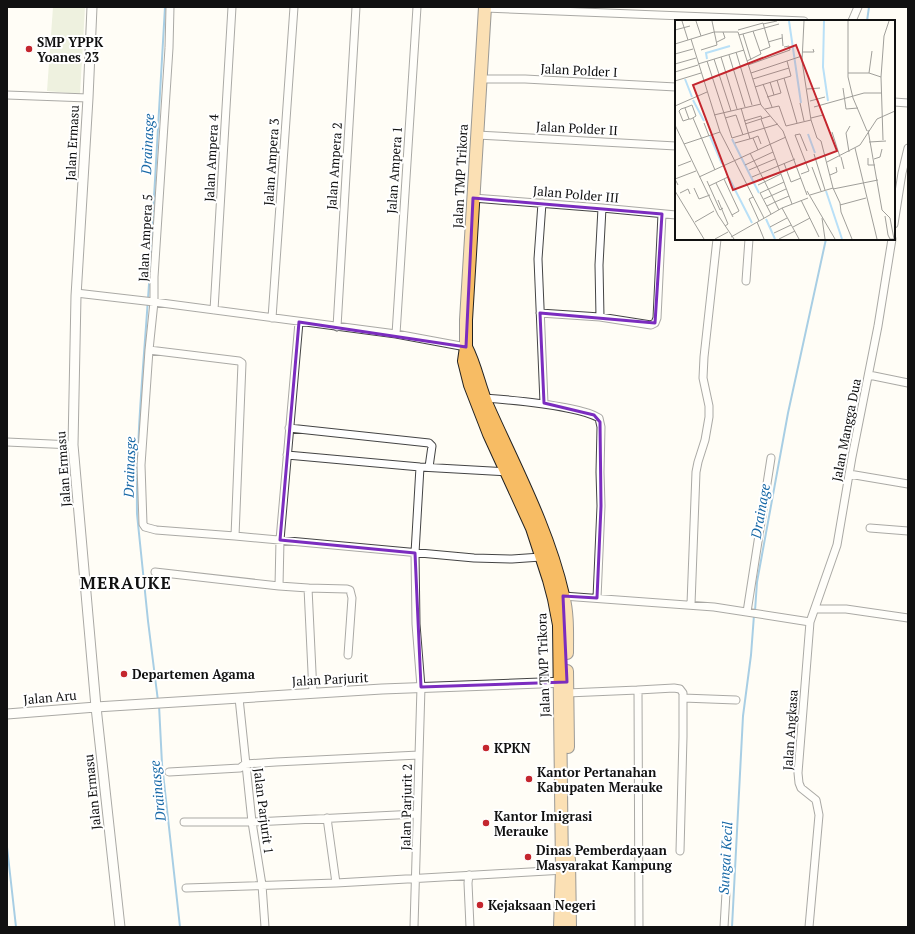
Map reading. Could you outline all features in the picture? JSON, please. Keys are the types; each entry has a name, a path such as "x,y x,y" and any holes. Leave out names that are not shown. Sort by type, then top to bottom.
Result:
{"highway":[{"name":"Jalan TMP Trikora","path":"485,8 476,135 474,198 464,362 470,385 489,434 512,472 543,532 563,596 567,634 564,686 566,870 570,927"},
{"name":"Jalan TMP Trikora","path":"466,347 472,359 480,390 532,528 554,599 564,686 568,770 566,870 560,927"}],"street":[{"name":"Jalan Ermasu","path":"92,7 76,293 72,445 96,707 120,927"},
{"name":"Jalan Ampera 5","path":"170,7 169,48 154,278 154,302 141,465 143,524 145,527 156,530 235,536"},
{"name":"Jalan Ampera 4","path":"214,310 232,7"},
{"name":"Jalan Ampera 3","path":"272,318 294,7"},
{"name":"Jalan Ampera 2","path":"336,327 356,7"},
{"name":"Jalan Ampera 1","path":"396,334 417,7"},
{"path":"852,20 858,7"},
{"path":"485,8 779,20"},
{"name":"Jalan Polder I","path":"480,79 525,79 675,88"},
{"path":"7,95 88,98"},
{"path":"895,102 908,103"},
{"name":"Jalan Polder II","path":"476,135 675,146"},
{"path":"895,218 902,173 908,148"},
{"name":"Jalan Polder III","path":"474,198 675,215"},
{"path":"542,203 538,259 544,403"},
{"path":"600,317 599,265 602,208"},
{"path":"540,313 600,317 651,325 655,323 657,318 662,214"},
{"path":"691,604 696,472 705,440 709,417 709,406 704,385 703,371 717,240"},
{"path":"746,281 749,240"},
{"name":"Jalan Mangga Dua","path":"810,622 837,545 869,375 892,240"},
{"path":"76,293 396,334 466,347"},
{"path":"279,586 280,540 299,322"},
{"path":"149,350 239,361 242,363 235,536 492,559 512,560 541,557"},
{"path":"869,375 908,383"},
{"path":"484,398 544,403 594,415 599,418 601,506 597,598"},
{"path":"289,428 429,443 432,446 429,467"},
{"path":"7,442 72,445"},
{"path":"287,455 420,467 512,472"},
{"path":"749,612 771,458"},
{"name":"Jalan Parjurit 2","path":"414,927 421,687 416,624 415,553 420,467"},
{"path":"850,474 908,484"},
{"path":"870,528 908,531"},
{"path":"155,572 279,586 350,590 352,598 348,655"},
{"path":"308,588 313,693"},
{"path":"563,596 691,604 810,622"},
{"path":"814,609 846,609 908,618"},
{"name":"Jalan Angkasa","path":"809,927 820,815 816,800 801,788 798,773 810,622"},
{"path":"564,686 638,690 674,688 680,689 683,693 680,851"},
{"name":"Jalan Parjurit","path":"96,707 421,687 564,686"},
{"path":"638,690 638,927"},
{"name":"Jalan Parjurit 1","path":"239,698 252,822 262,886 265,927"},
{"path":"683,698 736,700"},
{"name":"Jalan Aru","path":"7,714 96,707"},
{"path":"169,772 240,768 245,764 419,755"},
{"path":"184,822 252,822 417,814"},
{"path":"327,818 336,882"},
{"path":"186,888 416,879 566,870"},
{"path":"469,875 470,927"},
{"path":"724,927 726,893"}],"highlighted area":[{"path":"473,198 662,214 655,323 540,313 544,403 594,415 600,422 601,506 597,598 563,596 567,682 421,687 415,553 280,540 299,322 466,347"}],"green space":[{"path":"53,7 85,7 80,94 47,91"}],"waterway":[{"name":"Drainasge","path":"158,701 137,514 137,485 139,428 165,7"},
{"name":"Drainage","path":"867,20 869,7"},
{"name":"Drainage","path":"755,611 757,582 788,413 826,240"},
{"name":"Drainage","path":"732,927 743,716 751,655 754,615"},
{"name":"Drainasge","path":"159,705 162,764 180,927"},
{"path":"7,847 16,927"}],"place":[{"name":"SMP YPPK Yoanes 23","path":"29,49"},
{"name":"Departemen Agama","path":"124,674"},
{"name":"KPKN","path":"486,748"},
{"name":"Kantor Pertanahan Kabupaten Merauke","path":"529,779"},
{"name":"Kantor Imigrasi Merauke","path":"486,823"},
{"name":"Dinas Pemberdayaan Masyarakat Kampung","path":"528,857"},
{"name":"Kejaksaan Negeri","path":"480,905"}],"district":[{"name":"MERAUKE","path":"126,582"}],"water label":[{"name":"Sungai Kecil","path":"725,858"}]}
